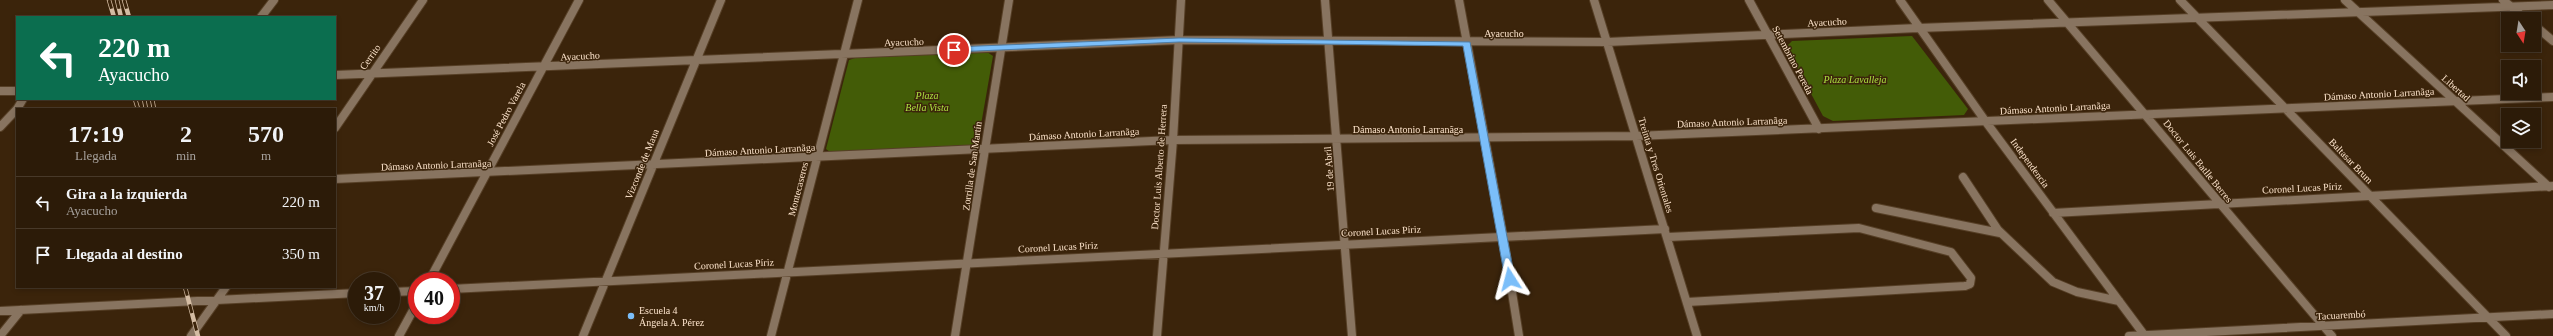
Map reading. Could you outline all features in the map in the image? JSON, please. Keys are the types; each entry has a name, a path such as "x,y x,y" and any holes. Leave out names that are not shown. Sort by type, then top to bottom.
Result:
{"street":[{"path":"262,16 274,0"},
{"name":"Cerrito","path":"336,127 423,0"},
{"name":"José Pedro Varela","path":"434,272 579,0"},
{"name":"Vizconde de Maua","path":"583,336 721,0"},
{"name":"Montecaseros","path":"770,336 858,0"},
{"name":"Zorrilla de San Martín","path":"955,336 1009,0"},
{"name":"Doctor Luis Alberto de Herrera","path":"1157,336 1173,140 1181,0"},
{"name":"19 de Abril","path":"1325,0 1352,336"},
{"path":"1459,0 1503,236 1519,336"},
{"name":"Treinta y Tres Orientales","path":"1594,0 1667,233 1697,336"},
{"name":"Setembrino Pereda","path":"1749,0 1819,129"},
{"name":"Independencia","path":"1900,0 1918,28 1986,122 2145,336"},
{"name":"Doctor Luis Batlle Berres","path":"2048,0 2146,114 2219,204 2332,336"},
{"name":"Baltasar Brum","path":"2180,0 2287,108 2506,336"},
{"name":"Libertad","path":"2345,0 2551,188"},
{"path":"2503,0 2517,12"},
{"name":"Ayacucho","path":"336,75 543,68 1179,40 1467,43 1607,42 1918,28 2553,5"},
{"path":"2541,31 2553,41"},
{"path":"4,90 16,91"},
{"name":"Dámaso Antonio Larranãga","path":"336,179 1173,140 1485,139 1636,136 2553,97"},
{"path":"0,127 16,110"},
{"path":"1963,178 2000,233 2053,282 2077,292 2120,301"},
{"name":"Coronel Lucas Píriz","path":"2053,213 2551,188"},
{"path":"1876,208 2000,233"},
{"name":"Coronel Lucas Píriz","path":"460,289 1503,236 1859,228 1951,252 1970,278 1970,284 1965,286 1687,302"},
{"path":"191,336 225,288"},
{"path":"0,311 348,293"},
{"path":"0,336 20,310"},
{"name":"Tacuarembó","path":"2130,336 2553,314"},
{"path":"399,336 408,320"}],"green space":[{"name":"Plaza Lavalleja","path":"1912,36 1968,109 1964,115 1833,121 1823,116 1786,47 1792,41"},
{"name":"Plaza Bella Vista","path":"987,52 993,56 978,142 971,145 830,152 826,149 849,60 855,58"}],"railway":[{"path":"109,0 114,16"},
{"path":"117,0 121,16"},
{"path":"124,0 129,16"},
{"path":"135,100 138,108"},
{"path":"144,100 146,108"},
{"path":"152,100 154,108"},
{"path":"185,288 198,336"}],"place":[{"name":"Escuela 4 Ángela A. Pérez","path":"631,316"}],"route":[{"path":"954,50 1179,40 1467,43 1510,279"}]}
